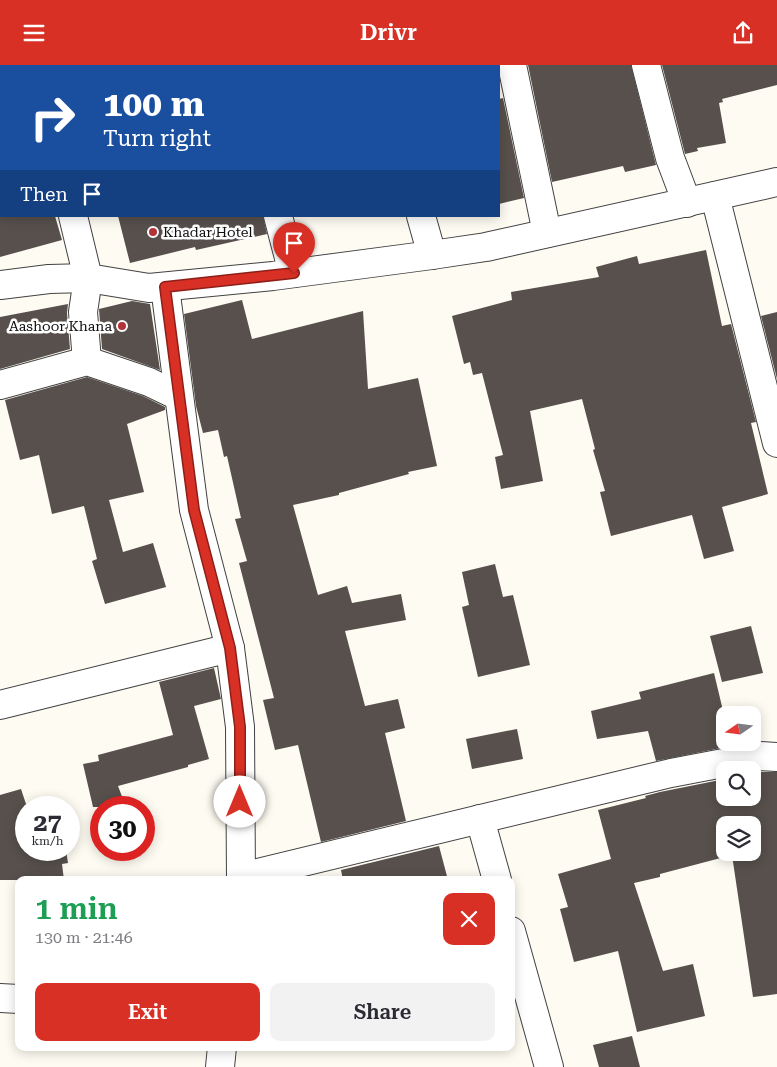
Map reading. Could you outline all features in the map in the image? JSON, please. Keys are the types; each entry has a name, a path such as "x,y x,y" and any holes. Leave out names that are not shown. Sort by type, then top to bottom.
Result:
{"street":[{"path":"512,65 547,233"},
{"path":"646,65 670,158 687,203"},
{"path":"0,285 48,279 88,278 149,288 165,287 432,255 486,247 777,182"},
{"path":"715,196 777,443"},
{"path":"73,217 88,278 83,312 87,361"},
{"path":"278,217 294,273"},
{"path":"421,217 432,255"},
{"path":"165,287 194,510 230,648 240,727 241,876"},
{"path":"0,385 87,361 149,382 178,396"},
{"path":"0,705 230,648"},
{"path":"253,876 671,773 760,756 777,757"},
{"path":"480,819 496,876"},
{"path":"515,945 549,1067"},
{"path":"0,998 15,999"},
{"path":"220,1067 222,1051"}],"building":[{"path":"528,65 631,65 656,165 625,172 623,166 552,182"},
{"path":"662,65 777,65 777,85 722,99 723,102 719,103 726,143 697,148 698,151 685,154"},
{"path":"503,98 524,198 500,204 500,99"},
{"path":"0,217 55,217 62,240 0,257"},
{"path":"118,217 263,217 267,234 196,250 195,247 130,263"},
{"path":"706,250 722,326 731,324 756,422 751,423 768,494 722,507 734,551 704,559 692,515 611,536 600,492 605,491 593,450 595,449 582,399 530,411 543,481 501,489 495,457 503,455 482,373 473,375 470,362 464,364 452,316 512,300 511,292 599,277 596,267 637,256 639,264"},
{"path":"242,300 252,339 363,311 368,389 418,378 437,466 408,472 409,474 339,493 339,495 293,505 318,595 347,586 352,603 401,594 406,620 345,631 365,706 398,699 405,728 385,733 406,821 321,842 298,745 275,750 263,700 274,698 239,563 247,561 235,519 241,518 227,456 224,457 218,430 203,433 196,406 184,314"},
{"name":"Aashoor Khana","path":"132,301 150,304 160,370 102,349 99,309"},
{"path":"68,304 70,349 0,369 0,317"},
{"path":"777,312 777,379 761,316"},
{"path":"87,377 143,396 165,407 165,410 127,424 144,492 109,500 123,552 153,543 166,587 105,604 92,561 97,559 84,506 52,514 39,455 20,460 5,400"},
{"path":"495,564 503,597 513,595 530,665 478,677 462,607 469,605 462,572"},
{"path":"751,626 763,673 722,682 710,636"},
{"path":"214,668 221,699 194,706 209,759 188,765 188,767 118,786 122,796 90,796 83,764 99,761 98,755 173,735 159,682"},
{"path":"714,673 722,706 716,706 716,749 656,761 648,731 597,739 591,711 641,699 639,692"},
{"path":"517,729 523,759 472,769 466,739"},
{"path":"761,772 777,772 777,994 753,997 733,861 761,861 761,816 716,816 716,859 634,883 663,971 693,964 705,1016 637,1032 618,951 574,962 560,909 568,907 558,874 611,859 598,810 646,798 645,796 716,781 716,806 761,806"},
{"path":"21,789 23,796 15,796 15,861 68,861 68,863 62,864 64,876 15,876 15,880 0,880 0,795"},
{"path":"439,846 447,876 342,876 341,870"},
{"path":"632,1036 640,1067 599,1067 593,1045"}],"place":[{"name":"Khadar Hotel","path":"153,232"},
{"name":"Aashoor Khana","path":"122,326"}],"route":[{"path":"240,802 240,727 230,648 194,510 165,287 294,273"}]}
